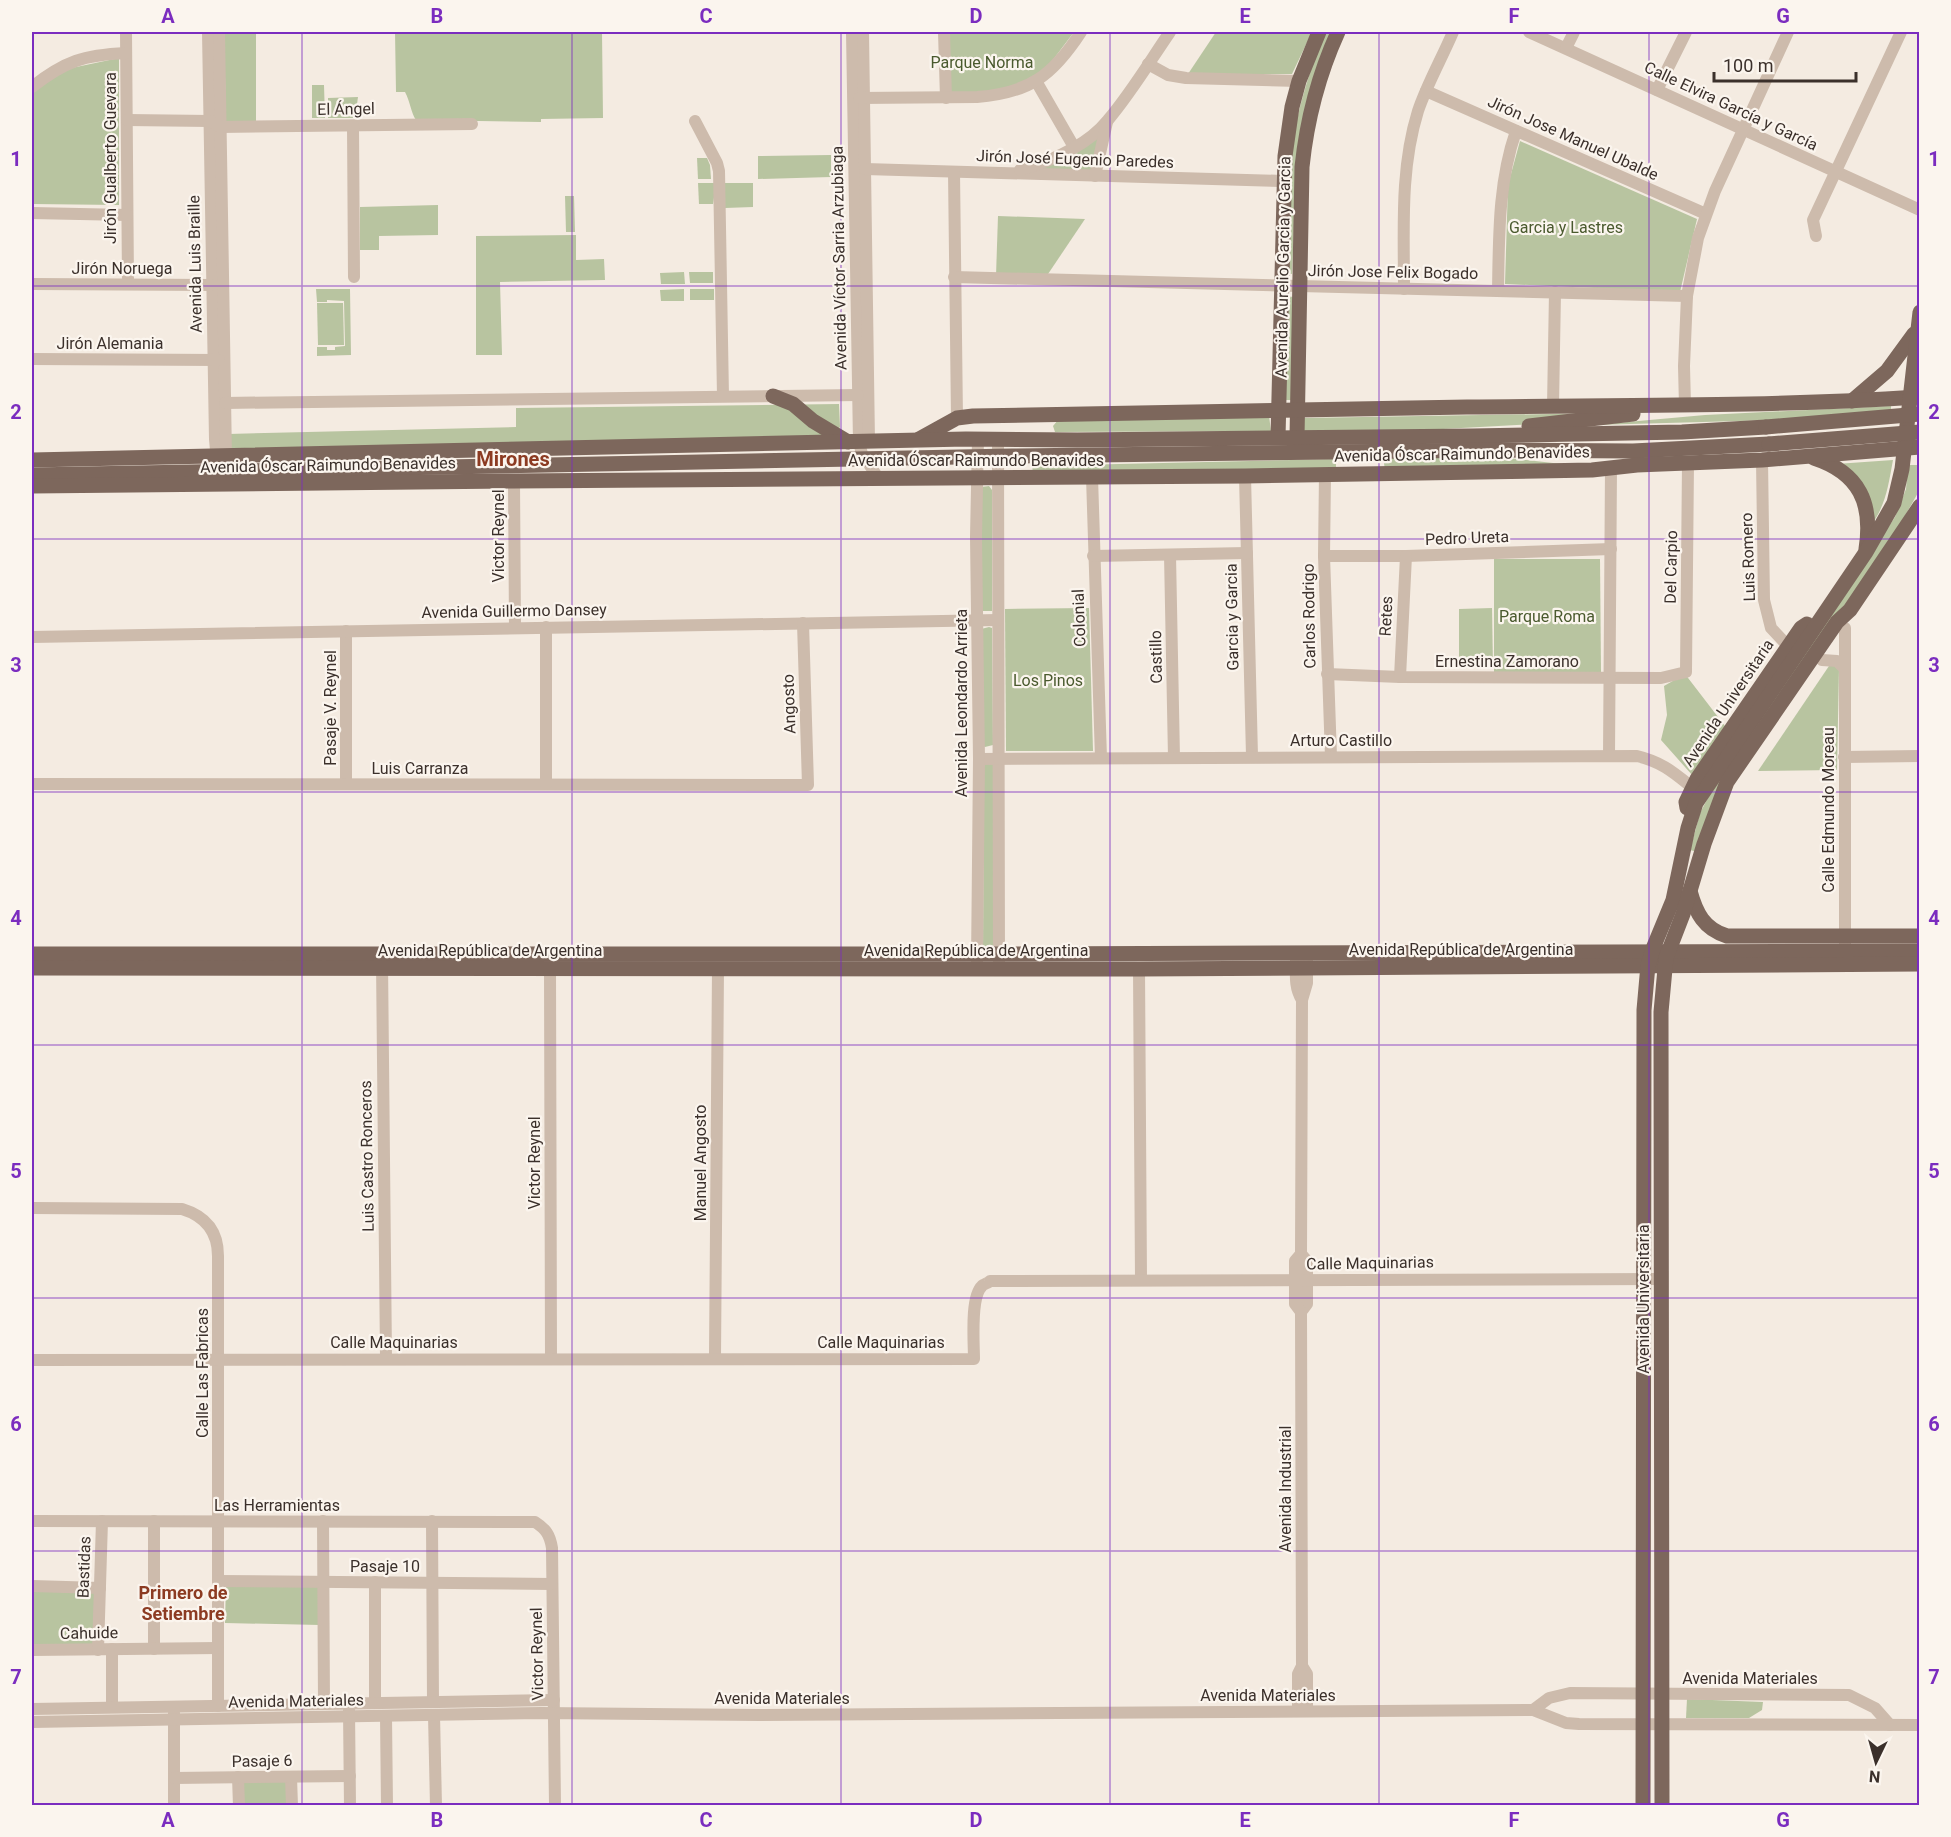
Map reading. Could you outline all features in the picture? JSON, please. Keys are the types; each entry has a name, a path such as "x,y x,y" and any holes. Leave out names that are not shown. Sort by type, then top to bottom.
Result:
{"main road":[{"name":"Avenida Aurelio Garcia y Garcia","path":"1278,437 1283,181 1288,131 1299,81 1318,32"},
{"name":"Avenida Aurelio Garcia y Garcia","path":"1297,437 1300,208 1305,137 1321,73 1338,32"},
{"name":"Avenida Universitaria","path":"1643,1806 1644,1010 1650,959 1673,900 1688,828 1696,803 1866,552 1894,503 1912,448 1917,329 1920,312"},
{"path":"1853,454 1866,444 1870,425 1864,411 1850,401 1887,371 1917,329"},
{"path":"773,396 793,404 813,421 858,442"},
{"name":"Avenida Óscar Raimundo Benavides","path":"916,440 957,418 973,416 1553,406 1685,406 1915,397"},
{"path":"1473,436 1522,427 1685,406"},
{"name":"Avenida Óscar Raimundo Benavides","path":"32,475 221,462 916,440 1473,436 1682,432 1920,414"},
{"name":"Avenida Óscar Raimundo Benavides","path":"32,460 735,463 978,457 1494,450 1633,451 1768,444 1920,432"},
{"name":"Avenida Óscar Raimundo Benavides","path":"32,486 1245,476 1592,470 1637,465 1853,454 1912,448"},
{"path":"1494,450 1637,465"},
{"path":"1809,457 1837,469 1852,480 1860,490 1867,512 1866,552"},
{"path":"735,463 794,480"},
{"name":"Avenida Universitaria","path":"1662,1806 1661,1012 1667,958 1727,782 1837,622 1850,610 1920,506"},
{"name":"Avenida Universitaria","path":"1721,802 1736,787 1845,627 1850,610"},
{"name":"Avenida Universitaria","path":"1688,828 1686,802 1693,788 1801,628 1824,612"},
{"path":"1683,853 1700,857"},
{"path":"1690,891 1698,915 1706,925 1712,930 1753,944"},
{"path":"1845,943 1920,936"},
{"name":"Avenida República de Argentina","path":"1667,958 1753,944 1845,943 1920,951"},
{"name":"Avenida República de Argentina","path":"32,968 382,961 999,961 1302,952 1650,959"},
{"name":"Avenida República de Argentina","path":"32,954 382,961 550,968 718,968 977,961"},
{"name":"Avenida República de Argentina","path":"999,961 1139,969 1301,968 1667,958 1920,964"},
{"path":"1642,1425 1661,1425"}],"street":[{"name":"Jirón Gualberto Guevara","path":"126,32 128,284"},
{"name":"Avenida Luis Braille","path":"208,32 215,124 221,462"},
{"name":"Avenida Luis Braille","path":"219,32 212,285 225,403 221,462"},
{"name":"Avenida Víctor Sarria Arzubiaga","path":"852,32 865,169 858,442"},
{"name":"Avenida Víctor Sarria Arzubiaga","path":"863,32 859,98 858,442 879,478"},
{"path":"945,32 946,98"},
{"path":"859,98 996,96 1036,81 1051,71 1081,32"},
{"path":"1010,173 1046,163 1074,147 1107,122 1170,32"},
{"path":"1404,289 1404,188 1413,132 1426,92 1453,32"},
{"name":"Calle Elvira García y García","path":"1529,32 1920,210"},
{"path":"1566,48 1574,32"},
{"path":"1657,90 1686,32"},
{"path":"1685,406 1683,366 1686,296 1698,238 1743,129 1788,32"},
{"path":"1816,236 1813,220 1901,32"},
{"path":"32,87 64,64 95,56 126,52"},
{"path":"1148,64 1168,75 1186,78 1299,81"},
{"path":"1036,81 1074,147"},
{"name":"Jirón Jose Manuel Ubalde","path":"1426,92 1706,214"},
{"name":"El Ángel","path":"127,120 353,126 472,124"},
{"path":"695,121 719,171 723,396"},
{"path":"1095,176 1107,122"},
{"path":"353,126 354,277"},
{"path":"1498,291 1503,182 1507,156 1516,131"},
{"name":"Jirón José Eugenio Paredes","path":"865,169 1283,181"},
{"path":"954,172 957,418"},
{"path":"32,213 127,215"},
{"name":"Jirón Jose Felix Bogado","path":"954,277 1686,296"},
{"name":"Jirón Noruega","path":"32,284 212,285"},
{"path":"1553,406 1555,292"},
{"name":"Jirón Alemania","path":"32,359 219,360"},
{"path":"225,403 858,395"},
{"name":"Avenida Leondardo Arrieta","path":"977,961 978,439"},
{"path":"998,439 999,961"},
{"name":"Luis Romero","path":"1762,460 1764,600 1771,628 1788,646"},
{"path":"221,462 233,480 242,484"},
{"name":"Del Carpio","path":"1686,672 1688,463"},
{"path":"1610,756 1611,468"},
{"name":"Carlos Rodrigo","path":"1325,474 1324,556 1331,757"},
{"name":"Garcia y Garcia","path":"1245,476 1252,756"},
{"name":"Colonial","path":"1092,477 1101,759"},
{"name":"Victor Reynel","path":"514,481 515,628"},
{"name":"Pedro Ureta","path":"1324,556 1406,556 1611,549"},
{"path":"1093,556 1247,553"},
{"name":"Castillo","path":"1170,555 1174,758"},
{"name":"Retes","path":"1400,677 1406,556"},
{"name":"Avenida Guillermo Dansey","path":"32,637 998,620"},
{"name":"Angosto","path":"803,623 808,785"},
{"path":"546,627 546,784"},
{"name":"Calle Edmundo Moreau","path":"1845,627 1845,943"},
{"name":"Pasaje V. Reynel","path":"346,631 346,784"},
{"path":"1822,660 1837,661 1845,669"},
{"name":"Ernestina Zamorano","path":"1327,674 1400,677 1661,678 1686,672"},
{"name":"Arturo Castillo","path":"979,759 1637,756 1655,760 1668,767 1693,788"},
{"path":"1844,758 1920,756"},
{"name":"Luis Carranza","path":"32,784 808,785"},
{"name":"Avenida Industrial","path":"1302,952 1301,968 1296,983 1302,1000 1301,1254 1307,1261 1301,1280 1307,1304 1301,1312 1302,1666 1298,1674 1302,1712"},
{"name":"Luis Castro Ronceros","path":"382,961 386,1358"},
{"name":"Victor Reynel","path":"550,968 551,1359"},
{"name":"Manuel Angosto","path":"715,1358 718,968"},
{"path":"1139,969 1141,1280"},
{"name":"Calle Las Fabricas","path":"32,1208 182,1209 201,1217 212,1230 218,1246 218,1706"},
{"name":"Calle Maquinarias","path":"32,1359 974,1359 977,1294 982,1286 990,1281 1661,1279"},
{"name":"Las Herramientas","path":"32,1521 523,1521"},
{"name":"Bastidas","path":"98,1650 102,1521"},
{"path":"154,1521 154,1649"},
{"path":"323,1521 324,1704"},
{"path":"432,1521 433,1702"},
{"name":"Victor Reynel","path":"523,1521 535,1522 544,1527 550,1537 555,1806"},
{"name":"Pasaje 10","path":"218,1581 552,1584"},
{"path":"375,1582 375,1703"},
{"path":"32,1587 100,1588"},
{"name":"Cahuide","path":"32,1650 218,1648"},
{"path":"112,1649 112,1707"},
{"name":"Avenida Materiales","path":"1533,1710 1549,1698 1570,1693 1849,1695 1875,1708 1890,1725"},
{"name":"Avenida Materiales","path":"32,1709 554,1700"},
{"path":"349,1703 350,1806"},
{"path":"174,1706 174,1806"},
{"name":"Avenida Materiales","path":"32,1722 554,1714 759,1715 1533,1710 1566,1723 1920,1725"},
{"path":"434,1715 436,1806"},
{"path":"386,1716 387,1806"},
{"name":"Pasaje 6","path":"174,1778 350,1776"},
{"path":"238,1777 239,1806"},
{"path":"291,1777 291,1806"}],"green space":[{"path":"224,32 256,32 256,121 226,122"},
{"path":"395,32 602,32 603,118 541,119 541,122 416,120 405,92 396,92"},
{"name":"Parque Norma","path":"949,32 1074,32 1046,69 1023,82 995,92 951,94"},
{"path":"1216,32 1312,32 1292,74 1188,74"},
{"path":"1324,32 1334,32 1296,181 1292,274 1287,273 1286,203 1289,160 1301,104"},
{"path":"119,58 119,205 32,204 32,91 62,70"},
{"path":"312,85 324,85 325,118 312,118"},
{"path":"358,97 355,118 328,118 328,98"},
{"path":"1100,136 1091,171 1030,170 1072,156"},
{"name":"Garcia y Lastres","path":"1520,141 1697,219 1680,292 1505,284 1508,185"},
{"path":"831,155 831,177 758,179 758,156"},
{"path":"697,158 707,158 711,179 698,179"},
{"path":"698,183 716,185 713,204 699,204"},
{"path":"724,183 753,183 753,207 725,208"},
{"path":"565,196 574,196 575,232 566,232"},
{"path":"438,205 438,235 379,236 379,250 360,250 360,207"},
{"path":"998,216 1085,219 1046,277 996,276"},
{"path":"576,235 576,260 604,259 605,280 500,282 502,355 476,355 476,236"},
{"path":"684,272 685,284 661,284 660,273"},
{"path":"689,272 713,272 713,283 690,283"},
{"path":"316,289 350,289 351,355 317,356 317,347 335,350 335,347 345,346 344,301 317,302"},
{"path":"684,289 684,301 661,301 660,290"},
{"path":"690,289 714,289 714,300 690,300"},
{"path":"1287,296 1293,297 1292,400 1285,400"},
{"path":"317,303 343,303 344,345 318,345"},
{"path":"839,404 840,427 831,437 231,450 228,434 516,427 516,408"},
{"path":"1891,406 1891,410 1775,420 1594,425 1705,415"},
{"path":"1608,413 1535,424 1406,431 1307,432 1303,430 1304,418"},
{"path":"1269,416 1271,431 1055,432 1053,426 1058,420"},
{"path":"1482,455 1571,465 1385,469 1383,458"},
{"path":"1336,459 1336,469 1033,473 1032,466"},
{"path":"1893,460 1883,503 1870,527 1870,518 1836,464"},
{"path":"1908,465 1919,465 1919,491 1897,530 1713,808 1697,852 1690,850 1700,813 1710,794 1895,517 1906,489"},
{"path":"989,486 992,490 992,611 980,611 981,487"},
{"name":"Parque Roma","path":"1494,559 1600,559 1601,673 1494,674"},
{"name":"Los Pinos","path":"1089,608 1093,751 1006,751 1005,609"},
{"path":"1492,608 1493,667 1459,668 1459,609"},
{"path":"992,628 993,745 985,747 982,745 981,629"},
{"path":"1831,663 1839,669 1837,770 1758,771"},
{"path":"1685,674 1728,730 1693,776 1661,740 1667,715 1664,686"},
{"path":"984,764 994,764 994,949 983,947"},
{"path":"226,1584 320,1586 320,1625 225,1623"},
{"path":"32,1589 95,1591 95,1644 32,1645"},
{"path":"1687,1699 1763,1702 1762,1710 1749,1718 1686,1718"},
{"path":"288,1779 289,1805 240,1805 240,1780"}],"district":[{"name":"Mirones","path":"513,459"},
{"name":"Primero de Setiembre","path":"183,1602"}]}
